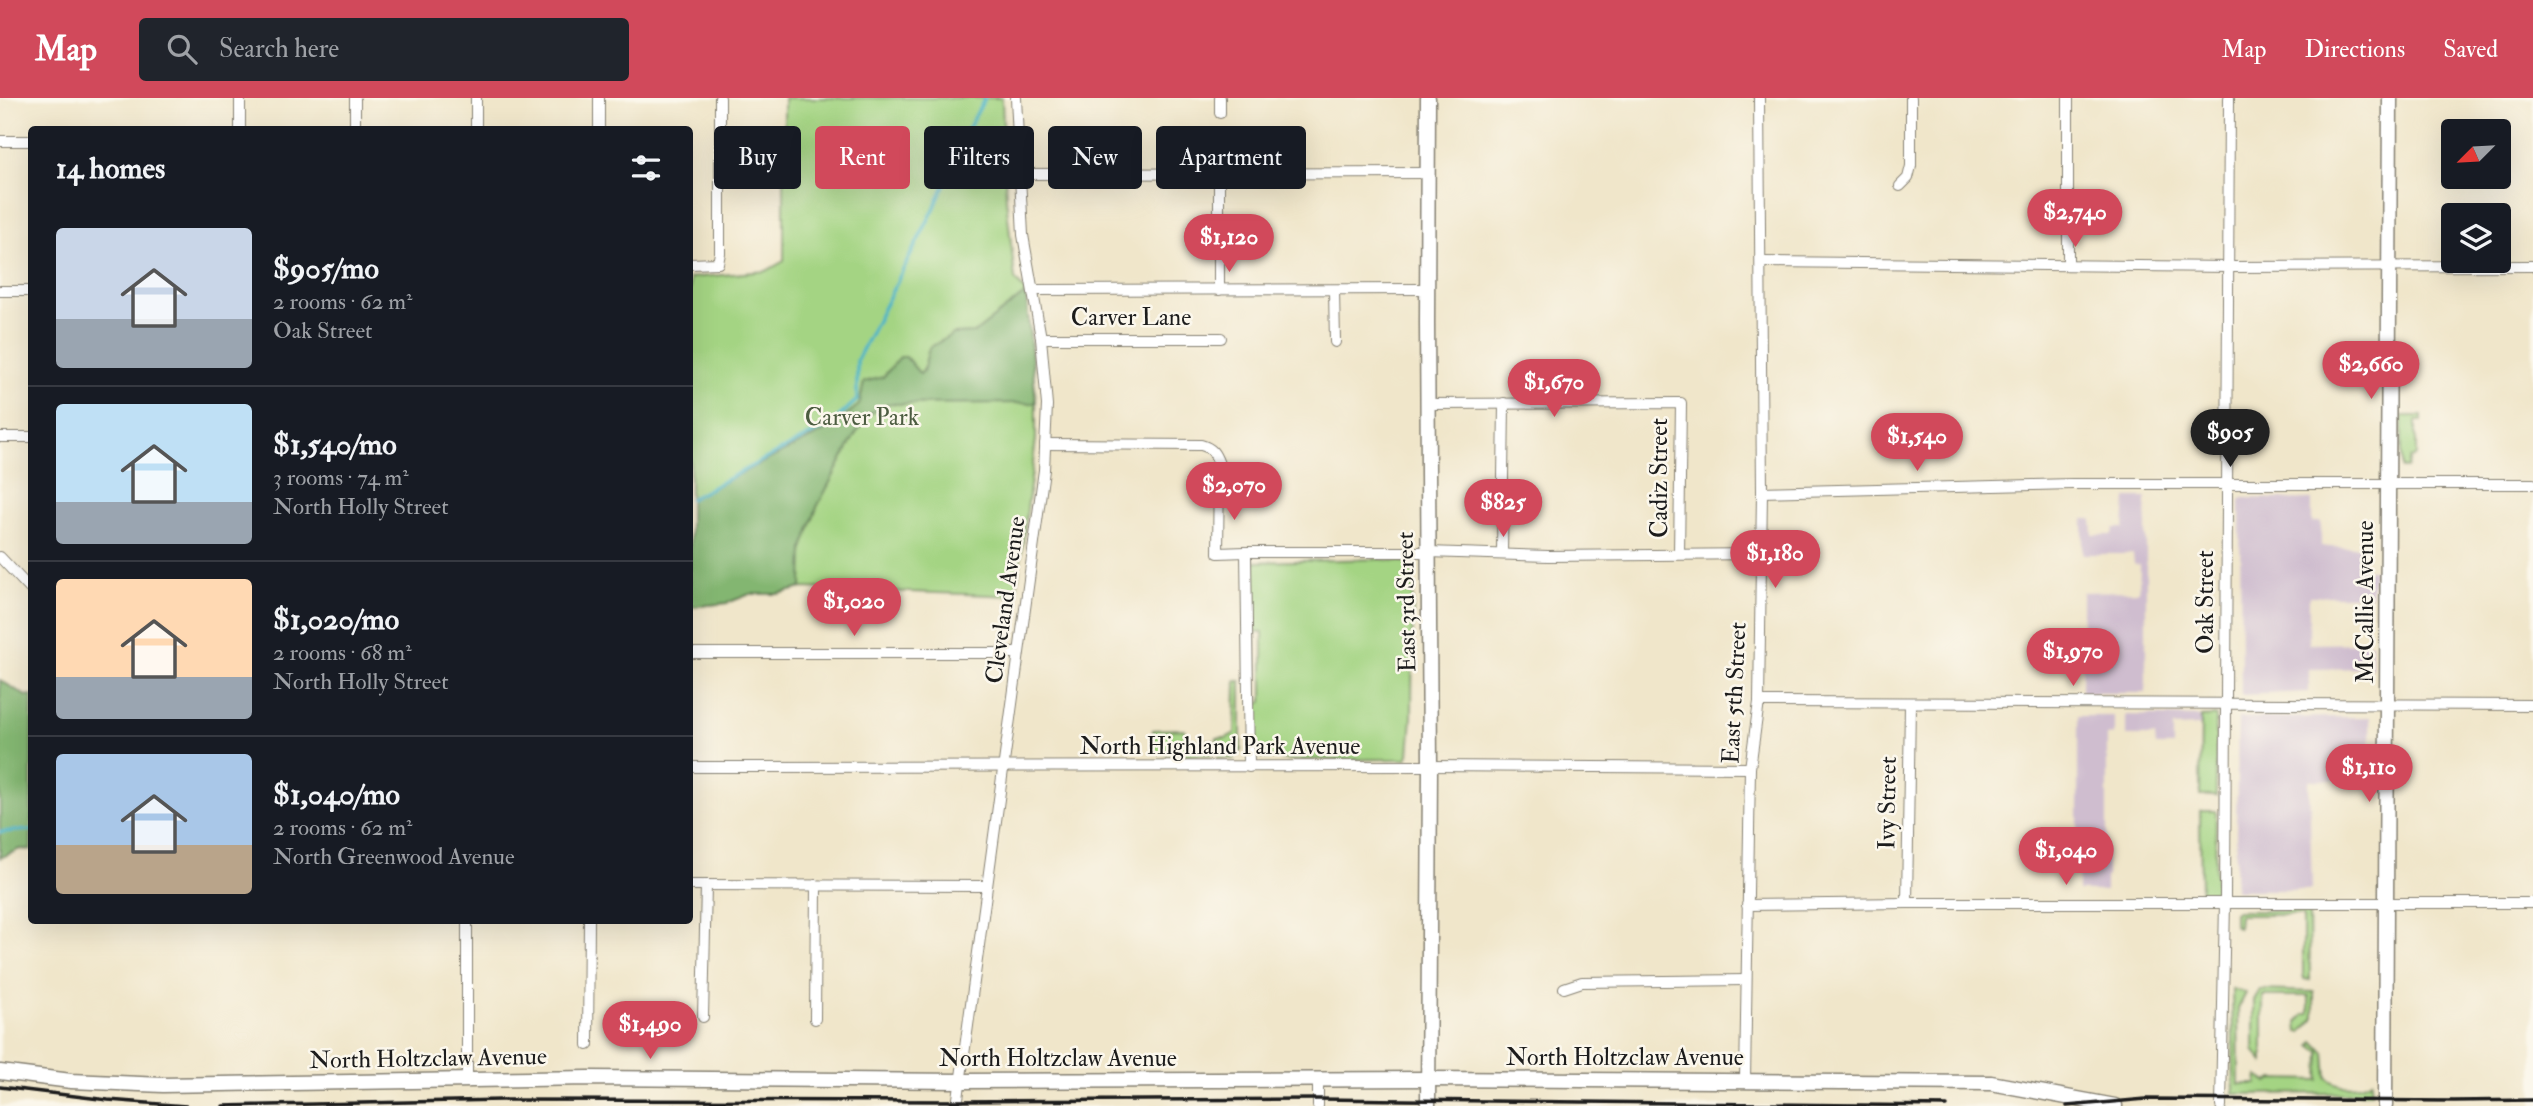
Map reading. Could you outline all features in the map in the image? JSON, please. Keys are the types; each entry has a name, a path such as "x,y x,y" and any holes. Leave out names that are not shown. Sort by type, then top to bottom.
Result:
{"main road":[{"name":"East 3rd Street","path":"1428,98 1428,1106"},
{"name":"McCallie Avenue","path":"2385,1106 2390,98"},
{"name":"North Holtzclaw Avenue","path":"0,1072 71,1081 163,1085 603,1078 1991,1083 2115,1106"}],"street":[{"path":"240,98 240,126"},
{"path":"355,98 355,126"},
{"path":"476,98 476,126"},
{"path":"599,98 599,126"},
{"path":"693,264 718,263 720,253 720,98"},
{"name":"Cleveland Avenue","path":"1016,98 1017,126"},
{"path":"1220,98 1220,113"},
{"name":"East 5th Street","path":"1745,1081 1750,768 1759,702 1762,492 1759,98"},
{"path":"1900,186 1908,178 1910,166 1911,98"},
{"path":"2068,98 2068,264"},
{"name":"Oak Street","path":"2221,1106 2225,902 2229,98"},
{"path":"0,141 28,141"},
{"path":"1034,174 1156,173"},
{"path":"1306,173 1429,173"},
{"name":"Cleveland Avenue","path":"957,1106 1044,470 1047,405 1041,338 1023,235 1020,189"},
{"path":"1219,189 1219,290"},
{"path":"1762,262 2229,267 2533,266"},
{"path":"1032,290 1426,289"},
{"path":"1334,290 1335,342"},
{"path":"0,291 28,291"},
{"name":"Carver Lane","path":"1041,338 1221,338"},
{"path":"1427,404 1504,403 1502,554"},
{"name":"Cadiz Street","path":"1504,403 1681,403 1679,554"},
{"path":"0,437 28,437"},
{"path":"1045,444 1210,447 1219,464 1218,553 1760,554"},
{"path":"1762,492 2072,484 2533,484"},
{"path":"1246,552 1249,767"},
{"path":"0,557 28,587"},
{"path":"693,653 1018,653"},
{"path":"1759,702 2533,705"},
{"name":"Ivy Street","path":"1907,903 1910,704"},
{"name":"North Highland Park Avenue","path":"693,767 1750,768"},
{"path":"693,885 986,886"},
{"path":"703,1017 706,885"},
{"path":"815,1019 816,885"},
{"path":"1747,905 2533,903"},
{"path":"467,924 467,1080"},
{"path":"588,1045 589,924"},
{"path":"1564,988 1582,982 1746,980"},
{"path":"1318,1081 1318,1106"}],"shaded area":[{"path":"2126,498 2146,498 2146,693 2082,693 2082,592 2139,591 2140,565 2134,564 2133,554 2083,554 2083,519 2092,519 2093,535 2113,535 2114,528 2124,528"},
{"path":"2240,500 2312,500 2312,522 2321,522 2321,547 2361,547 2362,570 2374,570 2371,596 2309,596 2309,644 2372,643 2372,668 2309,669 2309,692 2241,695"},
{"path":"2126,715 2201,717 2200,726 2173,727 2173,746 2156,746 2155,736 2126,736"},
{"path":"2078,716 2114,716 2114,735 2107,736 2105,891 2078,891"},
{"path":"2370,717 2371,780 2309,780 2312,890 2235,890 2238,718"}],"green space":[{"name":"Carver Park","path":"784,98 1002,98 1003,126 924,126 924,189 1006,189 1015,279 1026,293 1036,403 1036,439 1016,596 802,588 778,594 750,594 727,603 693,607 693,278 766,271 784,261 784,189 801,189 801,126 784,126"},
{"path":"1026,293 1036,403 888,404 871,413 855,435 817,507 803,549 802,588 778,594 750,594 727,603 693,607 693,497 827,430 859,405 864,382 883,377 900,357 906,357 920,374 929,348 953,334 974,333"},
{"path":"2402,416 2422,416 2422,421 2416,421 2416,455 2410,459 2407,468 2402,468"},
{"path":"1380,559 1413,563 1412,717 1409,755 1406,759 1292,760 1252,757 1256,732 1256,703 1263,702 1263,633 1252,632 1251,562"},
{"path":"0,680 28,696 28,850 20,849 0,858"},
{"path":"1236,681 1241,681 1241,750 1233,759 1218,757 1217,738 1226,738 1235,733"},
{"path":"2216,716 2216,796 2200,796 2201,717"},
{"path":"1185,729 1186,741 1213,740 1212,755 1152,753 1153,730"},
{"path":"2200,811 2216,811 2215,893 2201,893"},
{"path":"2309,911 2310,980 2304,979 2303,974 2303,915 2239,915 2238,927 2234,925 2234,913"},
{"path":"2232,989 2246,993 2238,1009 2239,1084 2257,1084 2258,1076 2268,1082 2274,1079 2319,1080 2320,1052 2311,1045 2314,1041 2325,1053 2327,1078 2337,1084 2349,1086 2372,1080 2371,1093 2234,1094"},
{"path":"2260,990 2314,992 2314,1019 2302,1032 2298,1032 2297,1022 2305,1014 2309,1014 2309,996 2263,996 2263,1062 2254,1050 2254,1000"}],"waterway":[{"path":"693,497 831,424 857,400 857,360 934,209 968,129 985,98"},
{"path":"0,832 28,830"}],"railway":[{"path":"0,1087 186,1106"},
{"path":"223,1106 501,1100 1318,1099 1947,1106"},
{"path":"2067,1106 2146,1099 2533,1100"}]}
